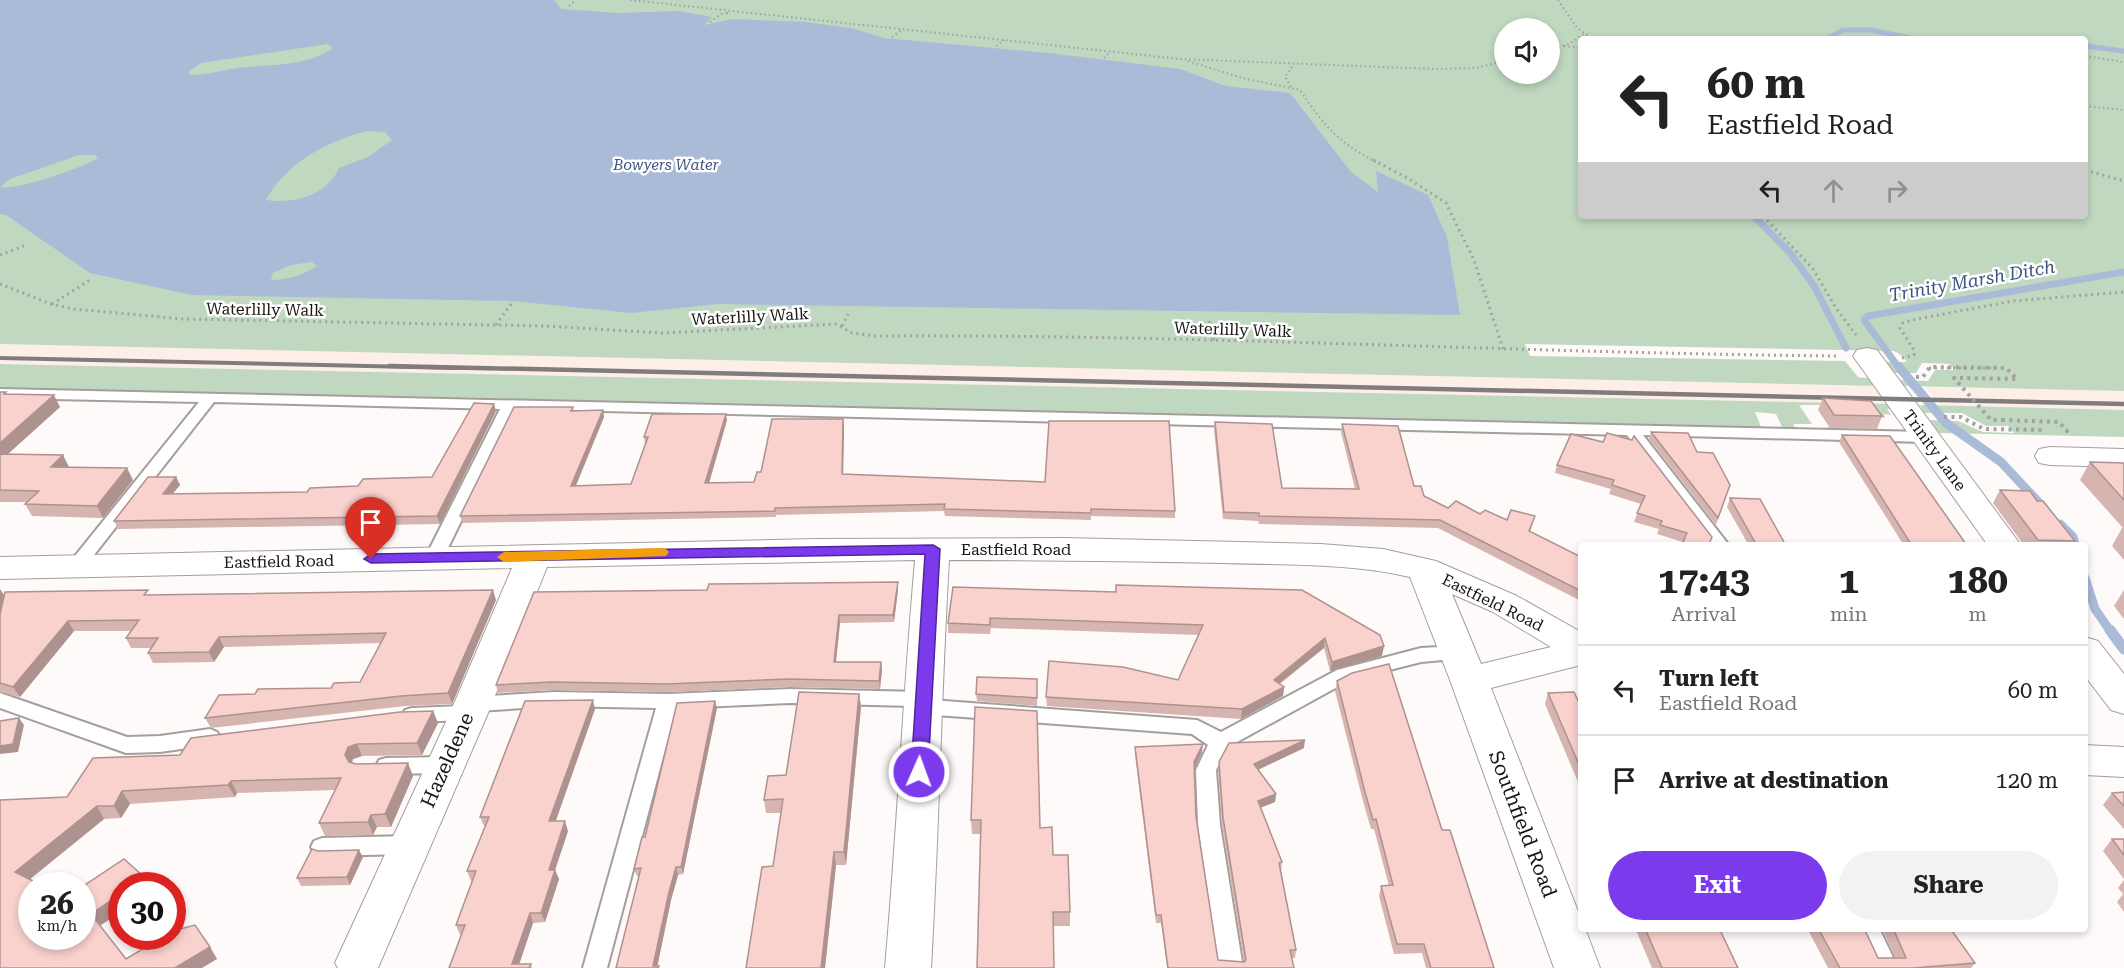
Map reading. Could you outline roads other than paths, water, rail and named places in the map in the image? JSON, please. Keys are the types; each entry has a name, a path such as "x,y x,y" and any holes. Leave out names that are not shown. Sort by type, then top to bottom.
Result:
{"street":[{"name":"Trinity Lane","path":"1867,356 2003,542"},
{"path":"2050,456 2124,458"},
{"name":"Eastfield Road","path":"0,568 710,551 933,549 1206,551 1321,555 1383,560 1424,569 1505,604 1578,648"},
{"path":"908,968 916,859 922,703 933,549"},
{"name":"Hazeldene","path":"358,963 470,709 534,556"},
{"name":"Southfield Road","path":"1424,569 1464,666 1577,968"},
{"path":"1464,666 1578,650"},
{"path":"2088,653 2120,689"},
{"path":"2088,760 2124,762"}],"lane":[{"path":"3,393 1926,437"},
{"path":"77,566 210,398"},
{"path":"434,558 510,405"},
{"path":"1632,431 1717,542"},
{"path":"1231,968 1209,825 1206,770 1220,742 1344,675 1421,655 1464,666"},
{"path":"393,716 554,699 668,701 855,696 1197,727 1220,742"},
{"path":"0,700 126,745 160,744 231,735"},
{"path":"595,968 668,701"},
{"path":"362,766 445,765"},
{"path":"322,847 410,845"},
{"path":"1869,932 1886,968"}],"water":[{"name":"Bowyers Water","path":"0,0 554,0 561,9 618,13 678,11 712,17 704,25 732,19 805,22 851,28 884,38 1049,53 1180,69 1226,86 1290,93 1351,172 1378,192 1376,171 1428,195 1447,237 1460,315 718,304 631,313 513,301 192,295 90,273 6,215 0,214","holes":["328,44 333,48 313,58 292,63 198,75 191,75 188,72 201,63","367,131 385,132 392,140 368,157 339,168 334,178 308,196 287,201 266,200 285,175 309,155 352,135","79,155 95,155 98,158 49,178 20,186 0,187 10,179","312,262 317,266 295,276 271,280 273,273 291,265"]}],"waterway":[{"path":"1832,36 1843,30 1870,30 1901,36"},
{"path":"2088,46 2124,51"},
{"path":"1757,219 1790,253 1814,286 1846,348"},
{"name":"Trinity Marsh Ditch","path":"1899,368 1864,320 1868,316 2124,272"},
{"path":"1898,366 1946,423 2001,462 2044,508"},
{"path":"2060,524 2073,537 2074,542"},
{"path":"2088,587 2095,609 2111,632"},
{"path":"2110,630 2124,649"}],"railway":[{"path":"0,358 458,368"},
{"path":"389,366 2124,404"}]}
